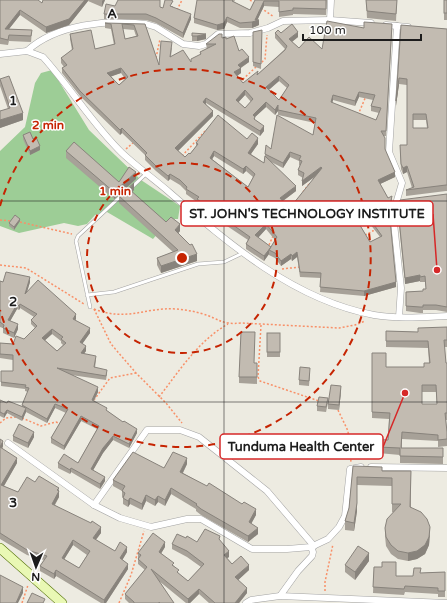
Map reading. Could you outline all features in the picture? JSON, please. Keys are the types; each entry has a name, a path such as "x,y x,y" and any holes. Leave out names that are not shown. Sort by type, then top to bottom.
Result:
{"street":[{"path":"330,20 331,0"},
{"path":"27,51 34,45 48,38 86,24 146,24 183,44 199,46 206,44 215,36 222,33 250,33 268,28 280,22 330,20 375,24"},
{"path":"382,24 418,28"},
{"path":"397,26 389,152 402,183 393,214 401,288 399,317"},
{"path":"0,54 27,51 43,57 122,153 243,253 268,271 330,303 376,315 399,317 447,316"},
{"path":"396,202 404,201"},
{"path":"94,506 147,430 172,429 190,432 199,437 267,492 312,547 312,556 298,571 280,596"},
{"path":"8,443 94,506 120,518 151,527 187,518 201,519 252,548 287,549 312,547 331,536 345,516 349,471 352,468 447,468"},
{"path":"0,548 62,603"},
{"path":"246,603 252,600 280,596 447,603"}],"lane":[{"path":"129,189 146,173"},
{"path":"90,307 75,244 78,236 124,194"},
{"path":"87,295 114,292 193,266 224,262 243,253"}],"path":[{"path":"174,15 182,0"},
{"path":"250,0 280,22"},
{"path":"239,79 243,78 264,61 268,28"},
{"path":"152,62 157,57 161,31"},
{"path":"239,87 243,78"},
{"path":"356,119 365,97 368,96"},
{"path":"181,158 207,129"},
{"path":"122,153 139,138"},
{"path":"306,196 303,190 313,180"},
{"path":"0,220 26,222 78,236"},
{"path":"364,235 373,232 373,225"},
{"path":"268,247 274,233"},
{"path":"0,265 26,268 90,307 118,315 163,309 189,310 204,314 228,324 339,328 355,325 376,315"},
{"path":"268,271 302,266"},
{"path":"94,308 111,344 190,432"},
{"path":"159,397 176,372 205,340 228,324"},
{"path":"261,324 258,377 260,380 324,403"},
{"path":"92,403 110,378 136,372"},
{"path":"335,408 342,416 348,431 352,468"},
{"path":"0,423 10,417 21,418 39,426 58,422 65,426"},
{"path":"119,603 131,574 146,525"},
{"path":"325,597 325,582 335,541"},
{"path":"22,603 32,576"}],"green space":[{"path":"52,70 89,130 141,180 180,206 178,219 170,219 153,239 107,212 95,215 87,224 78,226 64,223 19,233 0,226 0,151 25,127 35,83 41,73"}],"building":[{"path":"0,0 38,0 42,3 43,0 85,0 69,19 46,27 20,10 5,29 32,30 31,36 9,35 8,40 0,38"},
{"path":"118,0 160,0 160,7 163,8 165,0 171,0 173,1 170,6 191,14 183,33 146,14 104,14 106,4 115,6"},
{"path":"197,0 233,0 232,1 250,10 255,0 326,0 326,9 293,8 293,10 279,12 279,1 264,1 255,20 259,20 240,23 227,17 224,23 217,25 194,18"},
{"path":"366,0 397,0 396,14 367,11"},
{"path":"444,0 447,0 447,13 444,13"},
{"path":"327,21 364,28 364,22 392,24 386,131 381,131 385,138 385,149 395,172 378,180 388,198 392,196 389,209 396,282 364,291 320,287 321,273 300,272 297,252 281,261 275,253 269,250 270,248 264,256 246,244 250,237 197,199 199,197 186,189 187,187 180,180 170,174 168,176 156,166 145,155 147,153 122,128 120,130 80,91 62,68 67,65 61,58 73,49 70,34 91,30 95,49 115,44 111,24 105,23 145,24 159,65 161,41 172,42 170,57 183,50 191,62 191,59 201,54 200,52 216,44 206,44 219,34 222,34 222,38 226,37 226,39 234,36 239,51 242,49 249,57 238,65 241,68 234,72 243,83 258,71 257,75 285,50 287,46 275,33 278,30 281,33 292,24 298,32 289,39 299,48 309,37 322,49","holes":["122,24 134,25 138,36 125,39","121,68 128,77 119,85 107,73","279,76 289,85 279,100 266,87","245,90 253,99 245,108 236,100","359,92 375,95 371,106 381,108 376,120 331,102 333,95 355,101","206,98 260,131 264,126 254,119 255,117 253,115 266,102 275,110 278,105 278,110 316,118 313,135 277,115 271,149 266,145 265,154 283,163 290,152 301,156 299,160 302,161 298,170 304,173 302,181 321,167 322,168 289,209 280,198 296,186 265,156 264,163 248,153 258,138 252,133 247,139 218,115 196,143 198,144 190,154 189,153 185,157 175,148 213,111 203,102","214,151 243,169 246,166 255,174 248,187 210,158","367,215 382,236 370,242 358,222","266,224 277,237 271,247 255,235"]},
{"path":"401,25 447,29 447,185 406,190 414,187 407,166 403,168 401,164 400,145 407,145 407,79 399,78 396,101","holes":["413,114 426,114 428,128 413,128"]},
{"path":"262,30 261,64 253,62 253,32"},
{"path":"192,33 206,34 192,36"},
{"path":"9,76 23,113 0,120 0,111 10,108 0,79"},
{"path":"30,132 33,139 36,137 40,146 30,151 23,135"},
{"path":"74,142 119,182 129,167 136,172 114,192 66,151"},
{"path":"134,183 129,189 166,222 171,217 180,224 175,230 190,245 192,244 197,254 161,266 157,258 178,250 119,196"},
{"path":"447,194 447,307 436,305 423,305 423,307 406,306 406,292 423,291 423,289 426,289 425,276 420,277 420,275 405,278 398,209 400,200"},
{"path":"15,215 20,219 14,227 9,223"},
{"path":"6,272 30,277 25,294 38,280 76,314 73,319 90,328 80,342 86,346 81,353 96,356 94,367 107,370 106,376 57,368 98,387 92,400 107,408 106,410 123,422 124,421 137,429 129,444 113,436 103,448 91,469 105,477 100,484 71,468 70,470 58,463 64,454 78,463 99,426 81,416 64,446 51,438 68,409 55,404 47,419 22,405 29,388 25,387 26,385 1,382 1,371 13,371 13,355 0,354 0,343 13,344 16,336 24,339 37,326 31,320 37,314 20,304 19,306 17,304 8,320 18,324 14,333 3,328 4,325 0,322 0,281 3,282","holes":["52,329 63,337 61,339 66,343 57,351 42,338"]},
{"path":"447,327 447,340 444,340 447,363 447,413 445,413 447,439 438,440 438,435 402,432 401,448 443,448 443,457 400,456 400,448 378,447 377,452 370,451 370,439 388,440 390,413 372,412 372,353 386,353 386,367 424,367 424,363 430,363 428,341 386,341 386,331 418,332 418,328","holes":["422,385 436,385 437,404 422,404"]},
{"path":"241,332 255,332 254,363 257,363 257,377 239,377"},
{"path":"267,333 280,333 280,352 267,352"},
{"path":"300,367 310,368 309,381 299,380"},
{"path":"331,385 341,386 339,405 328,404"},
{"path":"319,397 328,398 326,407 317,406"},
{"path":"0,400 7,403 8,401 26,408 22,417 7,410 4,414 0,412"},
{"path":"19,424 34,432 28,443 13,436"},
{"path":"0,439 3,441 0,447"},
{"path":"0,447 17,458 1,485 18,492 27,477 35,482 39,476 59,488 57,490 59,491 52,504 91,523 92,521 101,527 93,538 115,551 120,542 127,547 120,558 128,564 104,600 56,570 54,574 40,566 47,556 27,550 0,533","holes":["73,540 90,551 79,568 62,558"]},
{"path":"133,452 164,468 173,452 187,458 180,472 207,486 209,483 242,504 244,502 256,509 249,522 258,528 248,536 201,509 196,505 197,504 171,488 165,500 158,496 155,500 146,495 142,504 130,498 128,501 123,498 125,493 122,491 125,486 113,480"},
{"path":"353,466 382,467 382,471 411,471 410,507 421,512 427,519 430,527 429,537 425,545 417,551 408,553 398,551 391,545 386,537 385,528 387,519 401,504 392,504 392,478 357,477 357,503 354,523 345,521 349,508"},
{"path":"205,529 220,536 219,539 229,551 224,555 232,564 241,556 249,565 235,577 247,588 235,603 215,603 199,589 188,599 151,569 174,603 134,603 125,594 147,567 138,559 141,555 138,553 153,533 165,542 159,552 174,563 172,565 179,570 177,572 188,581 204,564 187,551 172,544 177,534 186,538 187,536 197,542"},
{"path":"358,546 369,553 355,572 345,565"},
{"path":"382,562 396,562 396,576 413,576 414,568 421,568 420,573 445,572 445,591 438,591 438,588 405,586 404,589 373,587 374,567 382,567"},
{"path":"0,575 23,587 16,603 0,603"},
{"path":"32,593 45,599 43,603 27,603"}],"place":[{"name":"ST. JOHN'S TECHNOLOGY INSTITUTE","path":"437,270"},
{"name":"Tunduma Health Center","path":"405,393"}]}
